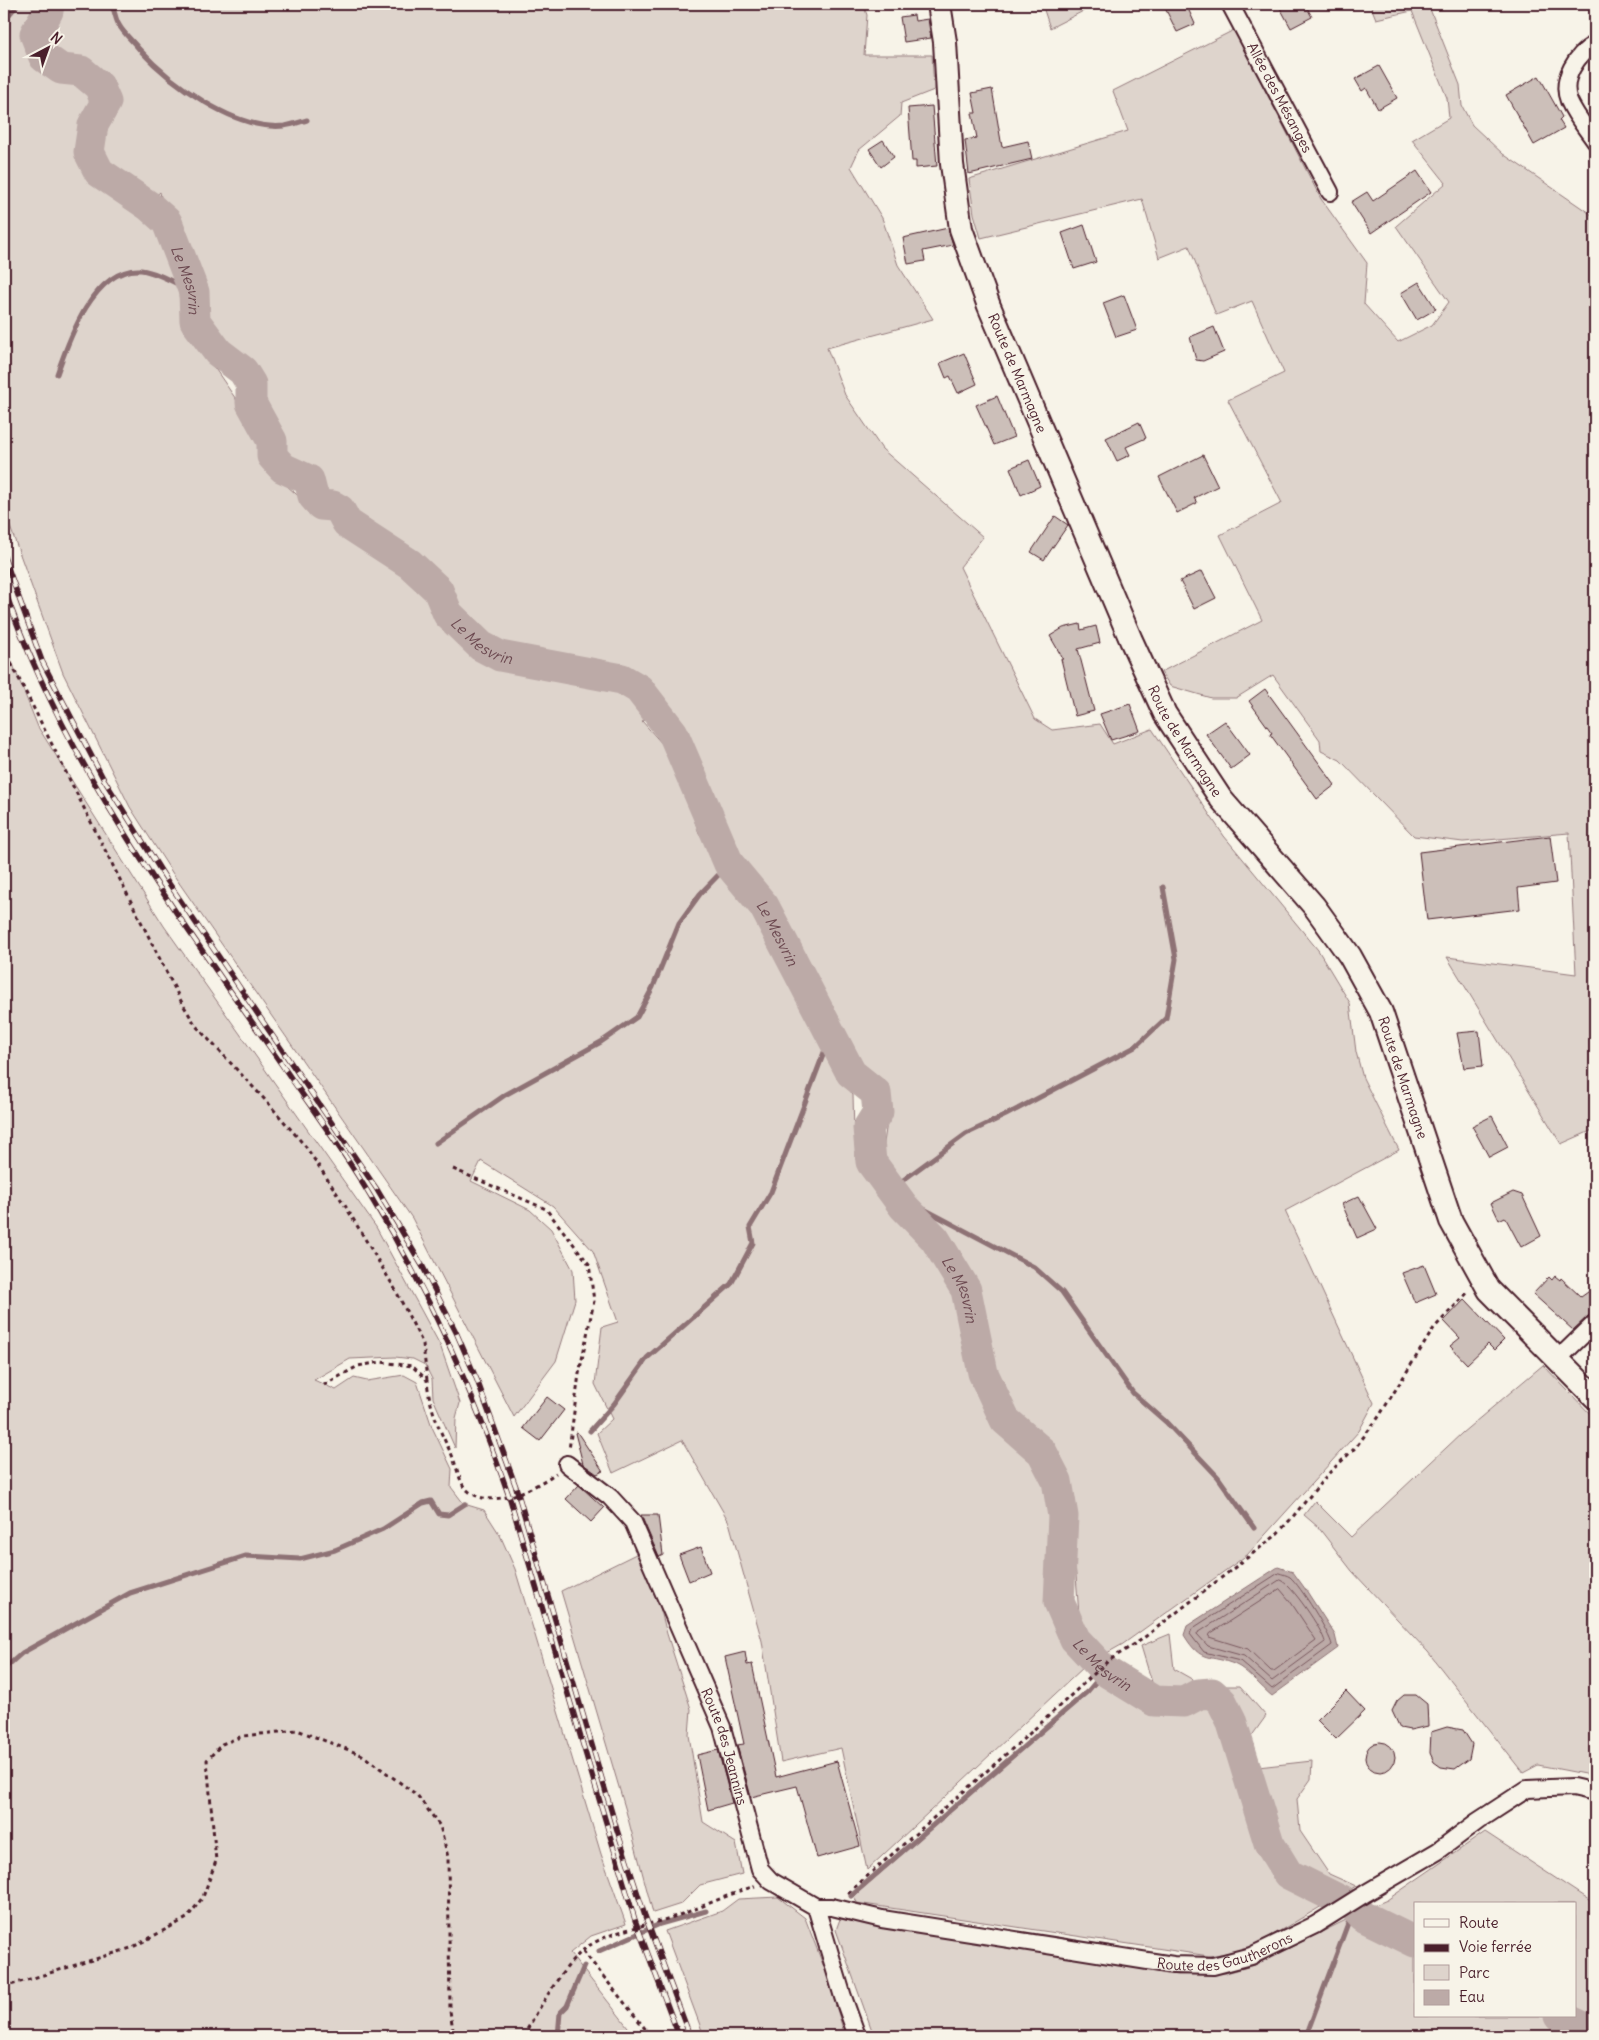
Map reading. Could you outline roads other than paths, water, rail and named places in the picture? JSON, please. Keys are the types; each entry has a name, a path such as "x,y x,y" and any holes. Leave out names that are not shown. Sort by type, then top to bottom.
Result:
{"main road":[{"name":"Route de Marmagne","path":"939,4 945,42 952,164 961,229 989,306 1165,714 1221,799 1314,906 1345,949 1381,1012 1451,1221 1489,1290 1595,1397"}],"street":[{"name":"Allée des Mésanges","path":"1230,4 1330,192"},
{"path":"1595,44 1583,52 1574,63 1568,79 1568,99 1595,141"},
{"path":"1558,1360 1595,1323"},
{"name":"Route des Jeannins","path":"567,1464 610,1497 633,1522 722,1727 760,1869 771,1881 816,1907"},
{"name":"Route des Gautherons","path":"816,1907 832,1907 882,1919 1173,1965 1213,1966 1251,1956 1328,1917 1438,1851 1478,1821 1527,1789 1573,1787 1595,1792"},
{"path":"816,1907 843,1997 857,2036"}],"water":[{"path":"1278,1567 1293,1572 1335,1635 1338,1648 1272,1696 1240,1667 1227,1661 1201,1655 1184,1635 1187,1626"}],"waterway":[{"path":"4,27 8,16 18,4"},
{"name":"Le Mesvrin","path":"49,4 48,11 35,34 44,57 61,69 81,71 99,86 106,102 93,125 89,152 99,172 149,206 167,222 194,292 195,321 218,352 243,371 251,384 251,403 272,441 272,456 283,468 309,480 313,496 321,505 333,506 340,510 347,523 410,564 438,590 448,614 481,646 500,656 622,679 639,689 673,733 729,864 764,906 851,1073 876,1093 878,1112 868,1128 871,1162 904,1207 935,1239 966,1290 983,1373 1005,1420 1042,1452 1057,1481 1063,1516 1059,1602 1075,1639 1105,1671 1154,1701 1184,1702 1199,1694 1212,1693 1222,1702 1231,1720 1269,1843 1288,1874 1354,1907 1362,1916 1414,1942"},
{"path":"111,4 119,25 139,49 168,76 205,102 225,113 265,126 284,126 307,120"},
{"path":"112,6 121,4"},
{"path":"57,374 76,325 97,292 110,280 124,272 141,270 161,276 194,292"},
{"path":"436,1143 505,1095 601,1042 637,1017 653,987 679,923 700,894 729,864"},
{"path":"891,1189 966,1134 1135,1047 1166,1018 1176,959 1163,887"},
{"path":"590,1431 614,1404 647,1358 731,1284 753,1243 750,1227 771,1192 831,1034"},
{"path":"904,1207 922,1208 1034,1267 1062,1292 1133,1393 1166,1422 1218,1477 1254,1528"},
{"path":"4,1669 22,1653 130,1593 246,1556 300,1559 335,1550 383,1529 423,1503 431,1501 439,1514 448,1515 465,1504"},
{"path":"851,1896 1088,1691 1105,1671"},
{"path":"1306,2036 1354,1907"},
{"path":"599,1951 660,1924 706,1911"},
{"path":"558,2036 560,2013 567,2006 584,1966"},
{"name":"Le Mesvrin","path":"1564,2018 1595,2032"}],"railway":[{"path":"4,557 42,661 103,778 168,882 376,1188 423,1267 456,1332 477,1380 516,1487 617,1830 645,1916 690,2036"},
{"path":"4,588 30,655 60,720 94,783 170,904 360,1179 411,1268 448,1343 481,1419 510,1499 635,1920 679,2036"}]}
